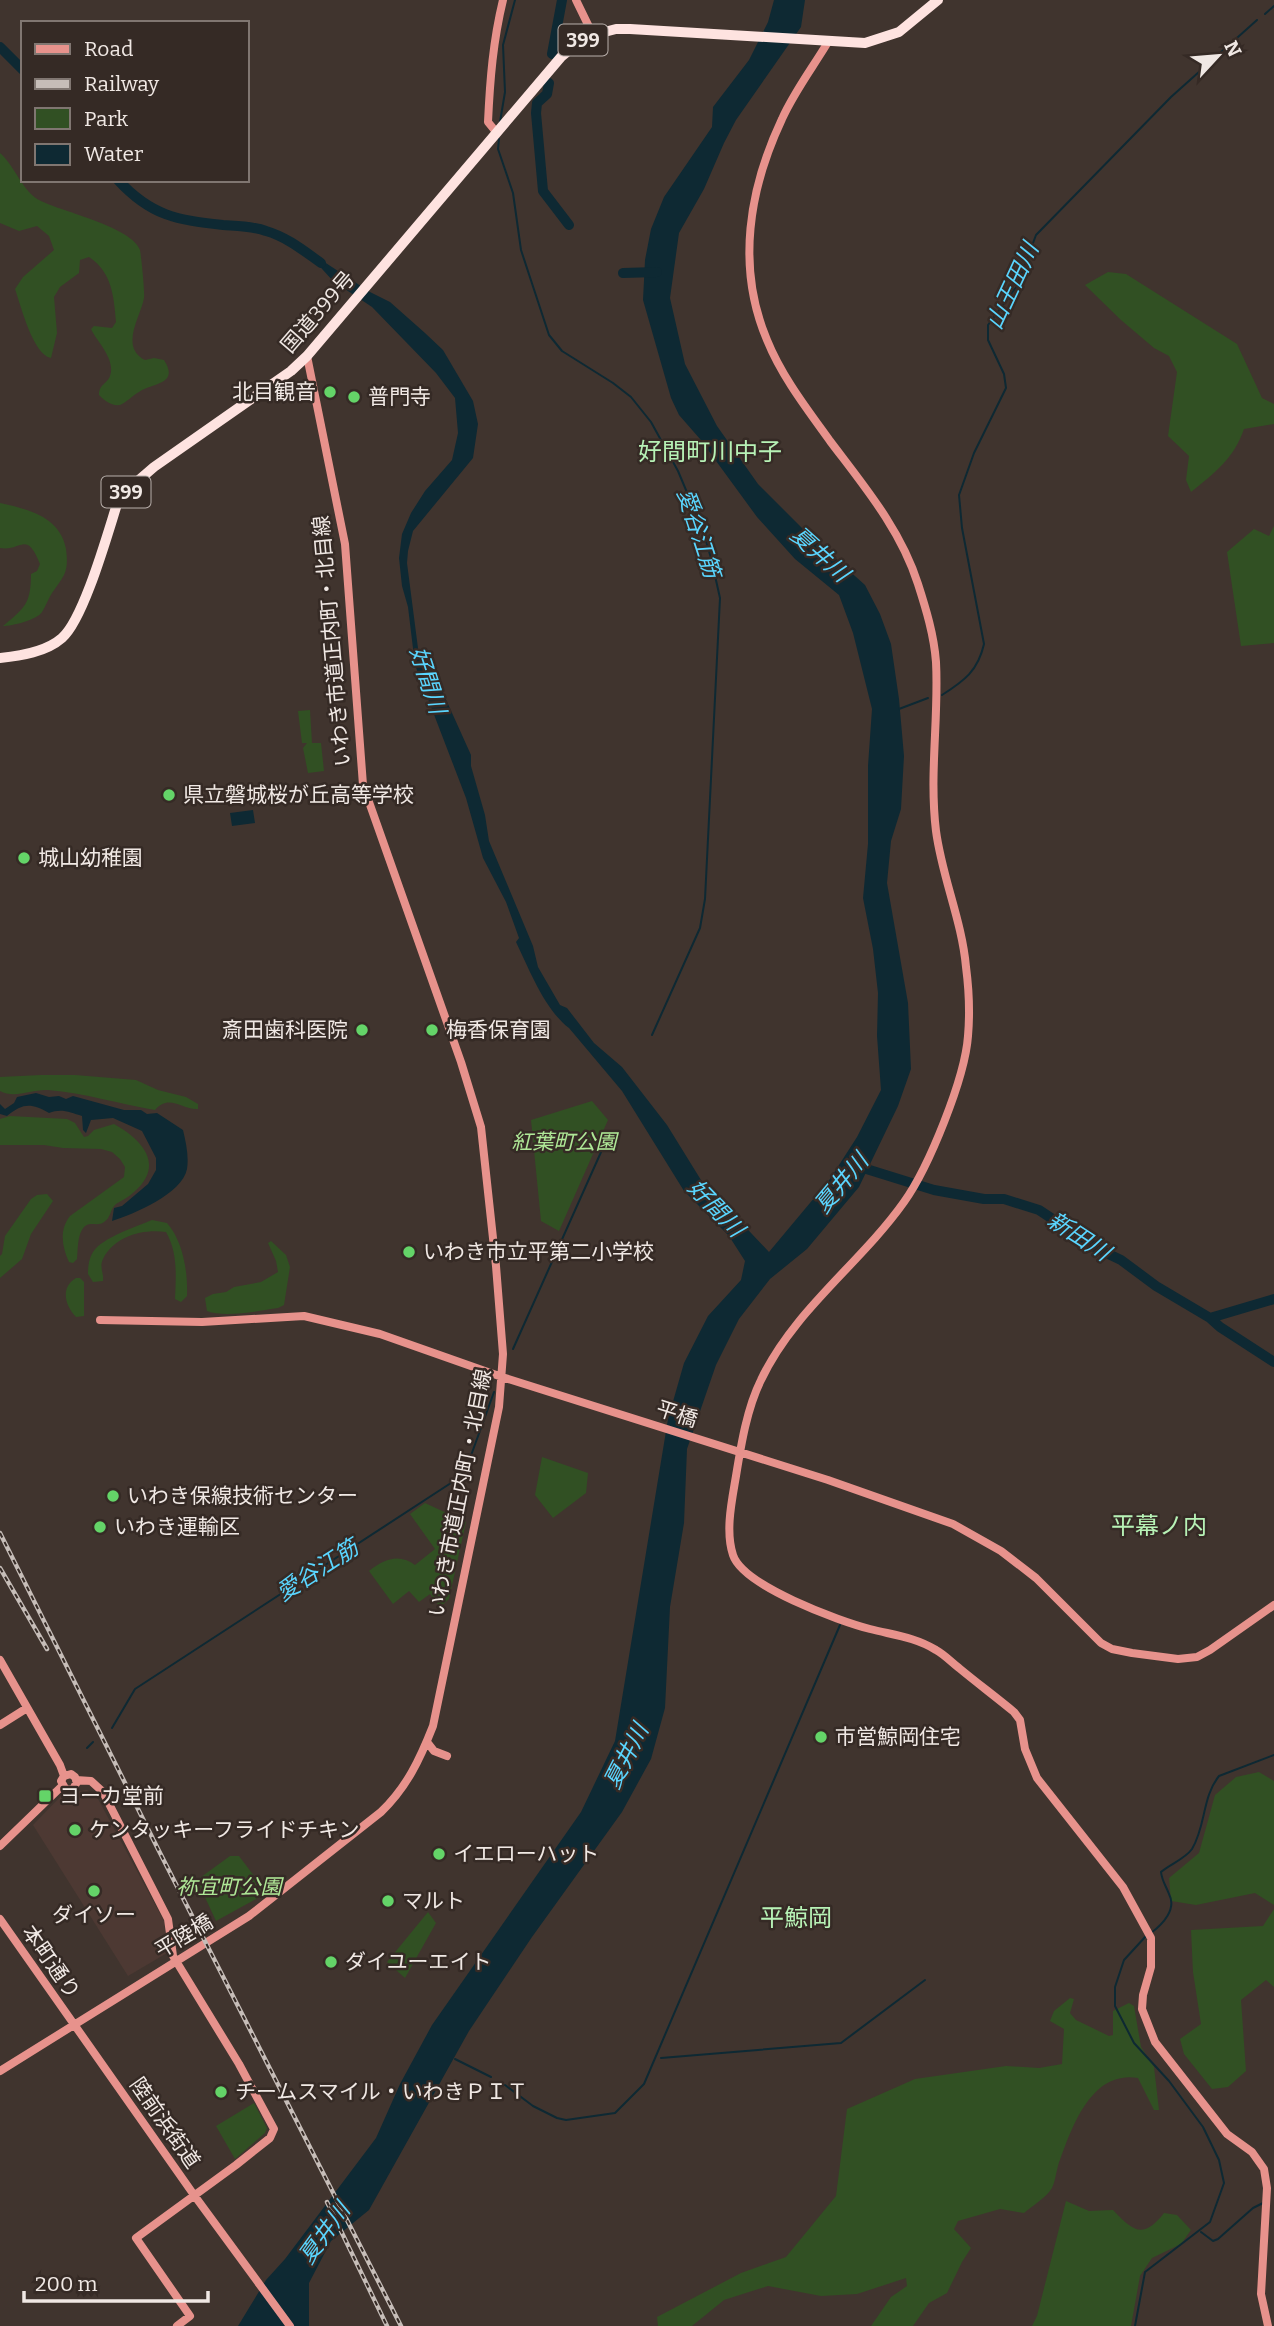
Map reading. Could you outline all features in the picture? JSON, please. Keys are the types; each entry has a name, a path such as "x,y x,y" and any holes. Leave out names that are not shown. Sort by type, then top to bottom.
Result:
{"highway":[{"name":"399","path":"828,42 865,43 881,39 899,32 938,0"},
{"name":"国道399号","path":"0,658 30,653 54,644 64,636 72,625 95,573 118,501 125,492 154,467 291,371 307,356 561,57 578,43 593,35 616,29 828,42"}],"street":[{"path":"497,133 488,122 489,76 503,0"},
{"path":"576,0 593,35"},
{"path":"828,42 792,100 765,159 750,214 749,271 761,326 773,355 794,390 892,527 915,574 932,634 936,662 933,772 936,833 965,957 969,1000 968,1041 962,1069 924,1168 905,1201 787,1335 759,1383 737,1452 732,1501 733,1556 741,1568 782,1595 845,1621 911,1638 933,1648 1014,1712 1020,1720 1026,1749 1037,1778 1123,1887 1150,1936 1151,1967 1142,2009 1156,2042 1227,2134 1257,2157 1266,2180 1261,2294 1268,2326"},
{"name":"いわき市道正内町・北目線","path":"307,356 345,544 363,785 461,1062 481,1127 503,1354 495,1428 433,1727 413,1773 400,1793 381,1812 352,1833"},
{"name":"平橋","path":"100,1320 202,1322 313,1316 380,1334 502,1377 828,1480 938,1518 1002,1550 1036,1578 1101,1643 1112,1649 1178,1659 1198,1657 1274,1605"},
{"path":"0,1660 64,1776"},
{"path":"0,1725 27,1708"},
{"path":"426,1742 434,1751 447,1756"},
{"path":"76,1780 73,1789 66,1790 62,1786 64,1776 71,1774 76,1780 91,1781 103,1792 168,1919 173,1956 239,2064 274,2129 270,2138 194,2196 290,2326"},
{"path":"0,1846 62,1786"},
{"name":"平陸橋","path":"74,2024 249,1916 352,1833"},
{"name":"本町通り","path":"0,1919 74,2024"},
{"path":"0,2071 74,2024"},
{"name":"陸前浜街道","path":"74,2024 194,2196 136,2238 190,2316 177,2326"}],"shaded area":[{"path":"87,1790 98,1799 164,1921 167,1953 128,1976 33,1825 63,1794"}],"green space":[{"path":"0,153 29,192 41,201 111,227 134,242 140,250 144,294 132,339 133,347 145,360 164,360 169,374 167,379 144,389 120,405 108,403 99,395 111,370 105,351 91,329 94,326 112,328 116,322 113,294 107,278 97,263 89,257 80,260 79,273 60,287 54,297 57,333 51,358 45,355 28,329 15,289 23,277 54,250 49,236 37,226 19,231 0,223"},
{"path":"1108,272 1126,274 1237,344 1262,398 1274,404 1274,424 1244,429 1229,457 1191,492 1186,480 1189,456 1168,436 1177,372 1169,356 1154,348 1085,285"},
{"path":"0,503 31,511 50,522 63,538 67,559 64,575 42,612 24,622 3,626 25,604 30,592 31,574 37,571 40,564 31,547 27,545 0,548"},
{"path":"1274,526 1274,643 1241,646 1227,552 1254,529 1269,536"},
{"path":"310,710 312,743 321,743 324,771 308,773 303,748 307,743 302,743 298,711"},
{"path":"41,1075 136,1080 158,1090 186,1097 198,1104 198,1109 171,1102 160,1105 155,1110 48,1090 18,1094 0,1091 0,1077"},
{"name":"紅葉町公園","path":"592,1101 608,1120 559,1231 541,1221 531,1120"},
{"path":"10,1116 67,1119 75,1123 84,1137 94,1130 114,1124 133,1137 146,1153 148,1172 143,1182 132,1194 116,1204 106,1220 84,1227 79,1238 77,1259 73,1263 69,1262 63,1245 67,1221 70,1216 124,1177 125,1167 112,1152 101,1149 0,1145 0,1119"},
{"path":"47,1194 53,1201 31,1234 22,1259 0,1278 0,1256 5,1236 31,1199"},
{"path":"152,1220 167,1223 181,1248 187,1296 181,1302 175,1299 174,1256 166,1232 139,1233 122,1240 108,1251 103,1259 103,1281 93,1282 88,1274 91,1257 98,1247 120,1233"},
{"path":"271,1241 286,1255 290,1267 284,1305 242,1313 207,1311 205,1298 234,1287 261,1282 278,1272 268,1243"},
{"path":"76,1278 84,1282 84,1316 76,1317 69,1308 66,1291"},
{"path":"542,1457 588,1473 586,1493 553,1518 535,1495"},
{"path":"425,1503 466,1522 449,1599 440,1607 430,1594 419,1602 409,1591 393,1604 369,1571 380,1563 397,1558 415,1565 435,1549 410,1514"},
{"path":"1259,1772 1274,1781 1274,1905 1255,1893 1196,1905 1171,1901 1169,1878 1199,1853 1215,1795 1236,1777"},
{"name":"祢宜町公園","path":"230,1856 239,1856 267,1893 216,1921 197,1880"},
{"path":"1274,1909 1274,1987 1266,1980 1241,2000 1246,2071 1228,2087 1212,2089 1184,2054 1180,2039 1201,2024 1193,1972 1191,1930 1263,1926"},
{"path":"428,1912 436,1923 405,1978 387,1962"},
{"path":"1070,1998 1074,1999 1070,2013 1076,2020 1109,2036 1113,2035 1113,2011 1129,2003 1134,2006 1141,2047 1154,2067 1159,2110 1154,2110 1138,2078 1121,2078 1107,2083 1095,2093 1076,2120 1053,2186 1047,2195 1024,2213 1000,2209 958,2221 954,2229 971,2248 947,2293 929,2303 913,2326 871,2326 891,2297 907,2286 906,2278 857,2294 821,2296 768,2286 724,2300 692,2326 658,2326 657,2317 741,2273 786,2257 836,2196 847,2109 915,2079 1006,2066 1039,2068 1062,2064 1064,2029 1050,2021 1054,2011"},
{"path":"254,2103 267,2128 265,2133 235,2159 216,2126"},
{"path":"1066,2201 1089,2211 1113,2210 1138,2230 1150,2227 1164,2213 1177,2215 1191,2230 1181,2244 1152,2258 1140,2276 1131,2326 1032,2326 1037,2316"}],"water":[{"name":"夏井川","path":"774,0 805,0 801,27 736,120 704,189 679,233 670,298 685,364 717,426 758,484 865,585 891,644 904,756 901,809 891,841 887,883 908,1003 911,1069 898,1106 859,1187 807,1249 770,1279 739,1319 716,1365 687,1449 684,1523 670,1607 665,1708 651,1759 622,1812 532,1937 469,2031 369,2210 331,2241 309,2283 309,2326 238,2326 266,2280 285,2259 376,2138 400,2084 432,2025 581,1812 615,1741 668,1419 684,1363 708,1316 741,1280 745,1261 729,1236 684,1191 622,1091 552,1011 516,942 519,938 506,902 483,858 466,798 415,665 408,607 402,586 399,558 402,534 425,491 452,460 458,433 455,398 436,373 372,307 333,281 303,248 390,302 425,333 443,350 473,401 478,424 473,458 413,531 408,551 407,563 419,656 435,686 439,684 471,755 471,766 485,815 489,841 533,946 538,967 560,1005 567,1008 594,1043 622,1067 667,1125 701,1180 769,1252 830,1179 857,1137 881,1090 877,1036 878,993 863,898 868,844 868,766 872,709 853,633 839,595 795,559 757,517 700,439 679,415 671,398 643,300 645,260 651,229 664,197 712,127 713,107 749,60 768,22"},
{"path":"253,810 255,823 232,826 230,813"},
{"path":"36,1093 66,1099 73,1096 124,1110 157,1113 183,1130 188,1159 183,1178 156,1202 112,1221 114,1208 122,1206 148,1184 156,1170 156,1158 142,1131 113,1118 91,1120 86,1133 83,1130 82,1116 62,1111 49,1113 32,1106 18,1109 7,1116 0,1114 0,1104 5,1109 14,1103 17,1097"}],"waterway":[{"name":"愛谷江筋","path":"500,122 505,92 503,45 515,0"},
{"path":"552,54 562,0"},
{"name":"山王田川","path":"1265,14 1274,6"},
{"name":"山王田川","path":"942,695 974,668 984,644 962,528 959,495 974,453 1006,388 1004,374 988,340 988,325 1017,286 1036,235 1171,97 1257,20"},
{"name":"好間川","path":"0,47 21,68"},
{"path":"549,83 547,94 537,103 536,113 543,191 569,225"},
{"name":"愛谷江筋","path":"499,139 498,149 513,193 521,250 549,335 562,351 631,397 651,422 678,471 702,528 720,598 705,899 700,928 652,1035"},
{"name":"好間川","path":"120,182 142,202 166,214 192,221 261,229 288,241 321,263"},
{"path":"623,273 657,272"},
{"name":"山王田川","path":"899,709 928,698"},
{"name":"愛谷江筋","path":"513,1349 610,1132"},
{"name":"新田川","path":"860,1167 934,1190 984,1199 1004,1199 1039,1210 1098,1249 1121,1260 1156,1286 1210,1318 1274,1362"},
{"path":"1210,1318 1274,1299"},
{"name":"愛谷江筋","path":"112,1728 135,1689 454,1481 469,1461 494,1392"},
{"path":"505,2085 533,2106 566,2120 615,2113 644,2084 840,1625"},
{"path":"87,1748 93,1742"},
{"path":"1151,1933 1164,1921 1171,1905 1161,1872 1192,1849 1200,1831 1210,1793 1219,1776 1274,1755"},
{"path":"1135,2326 1145,2272 1210,2222 1224,2183 1219,2160 1203,2127 1169,2081 1134,2043 1115,2006 1115,1987 1124,1960 1146,1936"},
{"path":"661,2058 841,2043 925,1980"},
{"path":"455,2059 491,2077"},
{"path":"1201,2232 1213,2241 1218,2239 1253,2208 1263,2203"}],"railway":[{"path":"0,1533 401,2326"},
{"path":"0,1568 47,1649"},
{"path":"327,2202 387,2326"}],"place":[{"name":"北目観音","path":"330,392"},
{"name":"普門寺","path":"354,397"},
{"name":"県立磐城桜が丘高等学校","path":"169,795"},
{"name":"城山幼稚園","path":"24,858"},
{"name":"斎田歯科医院","path":"362,1030"},
{"name":"梅香保育園","path":"432,1030"},
{"name":"いわき市立平第二小学校","path":"409,1252"},
{"name":"いわき保線技術センター","path":"113,1496"},
{"name":"いわき運輸区","path":"100,1527"},
{"name":"市営鯨岡住宅","path":"821,1737"},
{"name":"ヨーカ堂前","path":"45,1796"},
{"name":"ケンタッキーフライドチキン","path":"75,1830"},
{"name":"イエローハット","path":"439,1854"},
{"name":"ダイソー","path":"94,1891"},
{"name":"マルト","path":"388,1901"},
{"name":"ダイユーエイト","path":"331,1962"},
{"name":"チームスマイル・いわきＰＩＴ","path":"221,2092"}],"district":[{"name":"好間町川中子","path":"710,452"},
{"name":"平幕ノ内","path":"1159,1526"},
{"name":"平鯨岡","path":"796,1918"}]}
